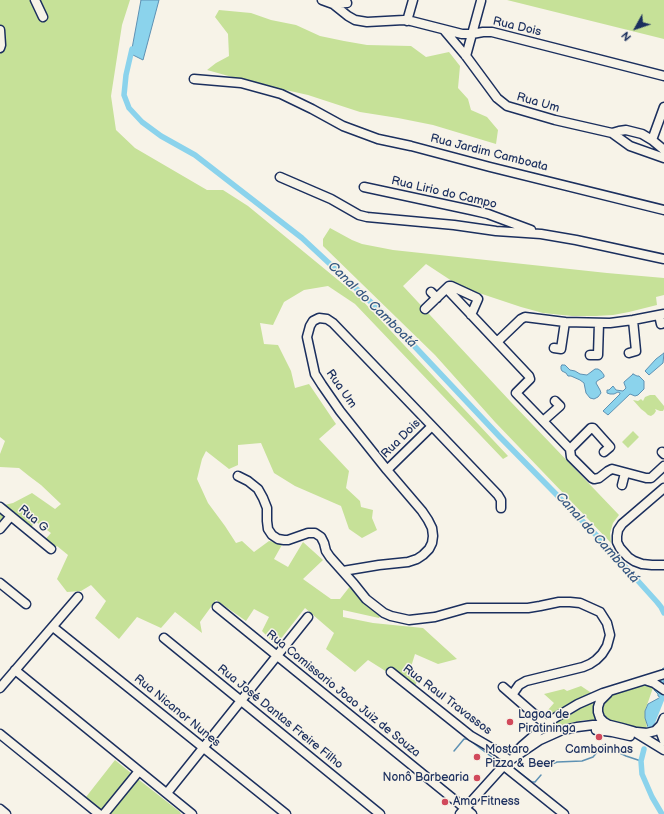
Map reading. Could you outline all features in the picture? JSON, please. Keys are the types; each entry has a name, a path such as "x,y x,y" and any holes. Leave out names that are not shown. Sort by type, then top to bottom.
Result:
{"street":[{"path":"36,0 43,17"},
{"name":"Rua Dois","path":"322,0 333,4 355,20 367,22 407,21 462,34 492,32 664,76"},
{"path":"407,21 413,0"},
{"path":"333,4 347,1 344,13"},
{"path":"466,56 481,1"},
{"path":"0,30 0,48"},
{"name":"Rua Um","path":"444,30 466,56 497,98 507,106 556,120 612,133 630,146 664,158"},
{"name":"Rua Jardim Camboata","path":"194,79 241,83 281,94 343,126 378,139 664,210"},
{"path":"652,140 664,107"},
{"name":"Rua Um","path":"612,133 622,130 629,130 642,134 664,150"},
{"name":"Rua Lirio do Campo","path":"280,177 331,199 359,215 367,217 454,225 496,231 541,234 664,259"},
{"name":"Rua Lirio do Campo","path":"364,187 488,214 541,234"},
{"path":"425,309 434,295 451,286 478,299 471,315"},
{"path":"447,289 454,301 471,315 483,332 497,342 513,363 529,376 530,379 516,393 570,449 571,456 591,477 594,479 599,478 612,469 651,478 664,466"},
{"path":"497,342 525,317 565,322 610,323 662,315 661,324"},
{"name":"Rua Um","path":"362,568 408,562 417,559 426,552 432,543 432,528 428,520 340,411 315,374 307,337 313,321 319,318 327,319 333,323 432,426 498,495 501,500 501,508"},
{"path":"629,353 636,351 633,320"},
{"path":"554,348 561,349 565,322"},
{"path":"590,355 598,355 599,323"},
{"path":"543,422 560,406 555,401"},
{"name":"Rua Dois","path":"387,470 432,426"},
{"path":"570,449 591,428 593,428 610,447 604,452"},
{"path":"622,485 625,473"},
{"path":"238,476 248,481 258,489 267,508 268,529 272,535 278,539 284,540 308,533 315,533 321,537 330,557 366,599 384,613 391,616 410,620 434,617 467,608 528,608 559,602 580,603 600,612 608,623 610,635 607,646 596,660 583,667 526,681 520,685 512,695"},
{"path":"664,488 622,524 616,536 620,548 634,561 642,564 664,564"},
{"name":"Rua G","path":"0,507 51,549"},
{"path":"0,529 11,516"},
{"path":"343,571 362,568"},
{"path":"354,584 358,573 362,568"},
{"path":"0,583 26,604"},
{"path":"0,688 78,598"},
{"name":"Rua Comissario Joao Juiz de Souza","path":"217,607 462,811 472,814"},
{"path":"167,793 308,617"},
{"name":"Rua Nicanor Nunes","path":"53,627 286,814"},
{"name":"Rua José Dantas Freire Filho","path":"164,638 380,814"},
{"path":"15,670 192,814"},
{"name":"Rua Raul Travassos","path":"390,672 471,736 496,750 506,763 564,814"},
{"path":"462,811 522,746 560,714 578,704 610,691 645,680 658,678 664,690"},
{"path":"503,687 546,725 556,731 560,731"},
{"path":"610,691 600,701 598,707 599,717 610,726"},
{"path":"506,763 540,740 553,733 566,729 585,726 610,726 643,733 650,733 658,729 663,721"},
{"path":"663,721 662,733 664,741"},
{"path":"506,763 521,757 539,745 569,733 596,730 623,734 648,741"},
{"path":"633,731 664,750"},
{"path":"0,734 99,814"},
{"path":"104,814 139,771"},
{"path":"0,809 6,814"}],"green space":[{"path":"0,0 130,0 122,25 111,96 116,130 135,148 207,190 223,190 248,206 360,298 508,456 503,459 355,304 328,286 304,290 284,302 273,325 260,323 264,344 278,345 291,371 295,388 309,384 336,424 319,439 349,471 346,488 360,501 361,507 373,510 372,518 377,530 362,538 349,529 341,506 295,486 274,473 261,443 238,445 238,465 229,469 206,451 202,459 197,479 208,503 236,543 242,541 254,552 269,541 283,543 274,559 288,567 303,542 323,560 303,579 331,599 340,599 351,585 382,613 379,618 343,610 343,617 373,623 423,628 457,659 438,664 415,654 410,670 419,676 414,689 368,660 355,672 326,649 334,633 305,608 276,645 262,631 269,617 254,609 246,621 216,600 200,622 202,633 175,612 161,628 137,617 119,639 95,618 106,601 91,585 81,591 67,592 57,579 68,555 57,546 50,553 42,543 51,533 36,522 27,531 11,520 0,520 0,506 13,503 32,493 55,509 61,504 41,485 19,468 0,467 0,454 5,441 0,437"},
{"path":"507,0 664,0 664,39"},
{"path":"219,10 251,13 271,20 296,25 320,36 344,41 367,45 411,46 426,57 449,52 460,66 458,88 468,99 471,110 487,117 498,130 496,144 433,125 360,112 308,95 250,82 207,70 229,56 228,34 215,17"},
{"path":"330,228 362,244 393,250 664,278 664,295 656,297 657,305 613,315 596,316 572,316 543,313 521,307 461,287 426,264 403,286 619,515 613,523 610,533 611,543 495,422 435,355 323,246 323,239"},
{"path":"655,395 664,406 663,411 655,409 656,411 651,416 641,409 633,400 638,401 641,399 643,401 645,397"},
{"path":"633,431 639,437 628,448 622,442"},
{"path":"657,676 645,711 647,729 639,730 622,725 619,722 601,720 584,720 553,727 542,717 554,703 544,694 564,689 567,691 581,686 596,696"},
{"path":"115,760 131,773 101,810 86,797"},
{"path":"136,778 180,812 181,814 108,814"}],"water":[{"path":"141,0 159,0 143,60 131,54"},
{"path":"664,353 663,363 649,375 645,371"},
{"path":"562,365 565,365 570,370 580,374 587,375 595,369 601,371 604,377 596,383 601,393 598,397 594,399 590,398 586,393 584,383 571,376 568,376 562,371"},
{"path":"633,374 639,376 644,381 644,389 638,395 635,396 630,394 608,415 603,411 620,393 610,394 607,393 607,390 613,386 616,390 623,391 626,388 624,382"},
{"path":"664,668 664,693 650,728 648,727 645,718 645,711 648,704 660,697 654,690 662,669"}],"waterway":[{"name":"Canal do Camboatá","path":"132,49 126,75 124,95 129,108 142,122 161,136 195,155 302,238 387,317 499,436 602,541 657,602 664,613"},
{"name":"Canal do Camboatá","path":"650,728 664,691"},
{"path":"454,751 464,739 468,739 497,761"},
{"path":"550,765 557,762 582,761 593,757 603,745 626,756 641,761"},
{"name":"Canal do Camboatá","path":"644,749 641,761 642,774 652,797 662,814"},
{"path":"515,769 532,782 535,782 541,775"}],"place":[{"name":"Lagoa de Piratininga","path":"510,722"},
{"name":"Camboinhas","path":"599,737"},
{"name":"Mostaro Pizza & Beer","path":"477,757"},
{"name":"Nonô Barbearia","path":"477,778"},
{"name":"Ama Fitness","path":"445,802"}]}
